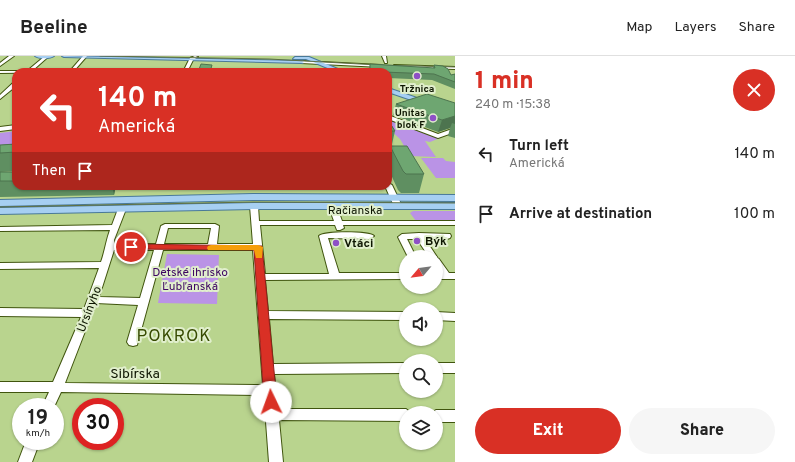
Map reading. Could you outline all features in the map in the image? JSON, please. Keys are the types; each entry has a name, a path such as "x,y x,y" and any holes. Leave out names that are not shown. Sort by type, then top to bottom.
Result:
{"main road":[{"path":"37,56 52,56"},
{"path":"64,56 303,59 328,68"},
{"path":"162,56 182,56 194,58 292,57 318,63 329,68"},
{"path":"275,58 282,56"},
{"path":"333,68 338,65"},
{"path":"392,90 455,111"},
{"name":"Račianska","path":"0,209 254,197 396,202 455,206"},
{"name":"Račianska","path":"0,209 122,209 254,206 396,202 455,198"}],"street":[{"path":"0,65 12,56"},
{"path":"34,68 47,56"},
{"path":"74,68 85,56"},
{"path":"384,56 386,62"},
{"path":"188,68 194,58"},
{"path":"303,59 386,62 455,67"},
{"path":"318,63 338,65 455,67"},
{"path":"0,72 12,72"},
{"path":"0,98 12,87"},
{"path":"4,94 11,94"},
{"path":"392,119 438,136 455,130"},
{"path":"0,129 12,128"},
{"path":"390,190 396,202"},
{"path":"254,206 276,462"},
{"name":"Ursínyho","path":"52,398 88,312 111,247 110,240 122,209"},
{"path":"334,210 340,228"},
{"name":"Račianska","path":"256,223 284,223 340,228 455,223"},
{"path":"284,223 286,233"},
{"path":"412,224 428,250"},
{"path":"133,342 165,226 215,226 212,248"},
{"path":"0,229 115,227"},
{"path":"408,250 402,237 418,234 447,236"},
{"path":"335,276 322,236 370,236"},
{"path":"111,247 258,247"},
{"path":"0,266 105,265"},
{"path":"260,277 399,276"},
{"path":"92,300 144,302"},
{"path":"0,312 88,312"},
{"path":"263,315 399,316"},
{"path":"443,316 455,317"},
{"path":"268,369 399,368"},
{"path":"443,368 455,368"},
{"name":"Sibírska","path":"0,387 256,389 270,391"},
{"path":"272,414 399,415"},
{"path":"443,416 455,416"},
{"path":"24,462 29,450"}],"green space":[{"path":"392,119 440,138 430,142 425,141 436,157 410,156 400,139 392,132"},
{"path":"12,132 12,146 0,147 0,133"},
{"path":"421,158 443,158 446,161 455,162 455,178 436,178"},
{"path":"413,211 455,211 455,221 416,221 410,213"},
{"name":"Detské ihrisko Ľubľanská","path":"167,254 219,255 217,304 158,303"}],"building":[{"path":"201,64 212,65 211,68 200,68"},
{"path":"370,64 435,68 434,65 443,66 448,69 451,75 455,74 455,82 434,74 392,72 392,68 370,68"},
{"path":"427,94 455,103 455,116 442,120 396,104"},
{"path":"12,144 12,152 0,153 0,145"},
{"path":"392,146 407,146 424,174 406,174 392,150"},
{"path":"0,172 12,172 12,181 0,181"}],"tram line":[{"path":"100,56 269,59 378,65 455,67"},
{"path":"0,207 254,202 455,203"}],"slow traffic":[{"path":"211,248 258,247 259,257"}],"place":[{"name":"Tržnica","path":"417,76"},
{"name":"Unitas blok F","path":"433,118"},
{"name":"Býk","path":"417,241"},
{"name":"Vtáci","path":"336,243"}],"district":[{"name":"POKROK","path":"174,335"}],"route":[{"path":"131,247 258,247 271,402"}]}
